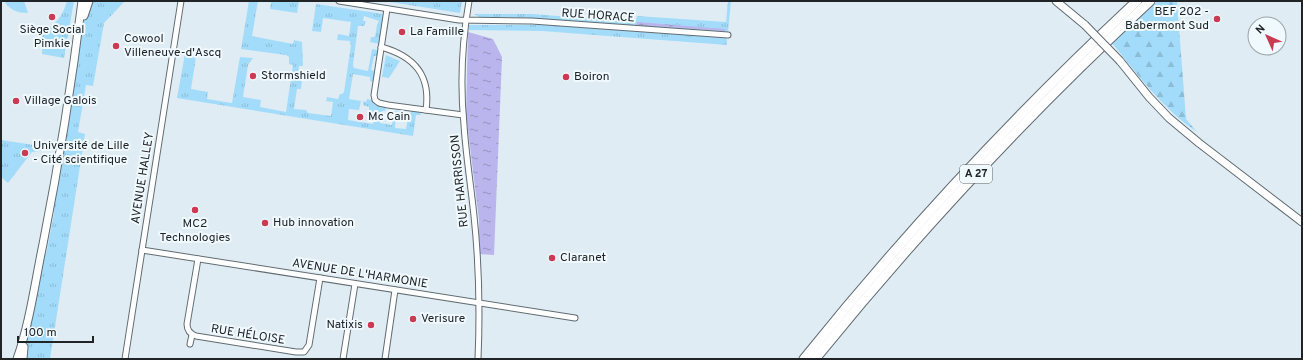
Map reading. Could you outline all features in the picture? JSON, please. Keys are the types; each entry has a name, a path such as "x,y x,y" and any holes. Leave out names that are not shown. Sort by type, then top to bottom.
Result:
{"highway":[{"name":"A 27","path":"804,359 871,278 957,181 1050,84 1137,1"},
{"name":"A 27","path":"815,359 888,272 972,178 1061,86 1150,1"}],"main road":[{"path":"17,359 25,333 56,178 78,37 82,1"},
{"path":"78,37 89,1"},
{"path":"1056,1 1086,25 1169,118 1199,143 1302,222"},
{"path":"23,359 25,333"}],"street":[{"name":"AVENUE HALLEY","path":"125,359 181,1"},
{"name":"RUE HORACE","path":"339,1 466,20 532,21 728,35"},
{"name":"RUE HARRISSON","path":"469,1 466,20 462,76 463,115 475,223 478,266 478,359"},
{"path":"386,9 374,95 375,100 380,103 463,115"},
{"path":"381,47 403,55 418,68 426,86 426,110"},
{"name":"AVENUE DE L'HARMONIE","path":"142,250 575,318"},
{"path":"190,344 192,335 187,326 198,259"},
{"name":"RUE HÉLOISE","path":"192,335 296,352 304,352 309,345 320,278"},
{"path":"343,359 355,284"},
{"path":"385,359 395,290"}],"green space":[{"path":"4,1 24,1 28,13 14,10"},
{"path":"67,1 74,1 64,58 42,54 42,33 58,20"},
{"path":"91,1 125,1 104,23 93,86 86,85 78,132 85,134 50,359 25,359 27,334 42,263 47,250 54,213 54,199 84,20"},
{"path":"249,1 258,1 252,36 293,44 294,40 302,42 303,66 299,66 298,80 302,80 301,89 297,89 294,109 306,110 308,113 331,116 333,102 326,101 327,97 338,99 340,94 344,92 351,45 350,41 337,40 338,34 349,36 351,22 323,18 321,32 312,31 316,4 384,14 379,44 370,42 371,37 375,37 379,21 364,16 363,21 366,21 364,26 358,26 353,65 354,68 368,71 372,49 378,50 377,56 374,56 371,70 375,71 373,82 370,81 370,77 353,74 349,99 361,101 359,110 349,109 348,120 373,124 373,114 369,112 369,107 363,105 363,101 366,102 367,99 372,100 376,105 386,107 385,111 382,111 380,123 392,125 394,111 401,112 400,116 396,116 395,128 406,129 408,118 406,117 406,114 410,114 411,111 420,112 421,115 416,115 413,136 177,98 185,54 196,57 191,89 208,92 207,99 232,103 240,57 253,58 248,65 243,97 261,100 260,107 286,112 293,65 289,64 289,57 286,55 241,49"},
{"path":"266,1 299,1 297,13 270,9 271,2"},
{"path":"390,1 462,1 460,13"},
{"path":"728,1 731,1 728,32 532,18 479,17 474,14 532,14 635,22 637,16 726,22"},
{"path":"1158,1 1177,1 1186,119 1197,132 1162,102 1112,43"},
{"path":"469,25 543,25 727,38 727,45 542,31 469,30"},
{"path":"386,55 400,61 389,78 382,77"},
{"path":"1,140 47,147 48,150 32,152 8,183 1,177"}],"water":[{"path":"637,22 725,29 725,31 636,25"},
{"path":"468,32 493,39 502,57 494,255 479,254 479,220 466,114"}],"place":[{"name":"Siège Social Pimkie","path":"52,17"},
{"name":"BEF 202 - Babermont Sud","path":"1217,19"},
{"name":"La Famille","path":"402,32"},
{"name":"Cowool Villeneuve-d'Ascq","path":"116,46"},
{"name":"Stormshield","path":"253,76"},
{"name":"Boiron","path":"566,77"},
{"name":"Village Galois","path":"16,101"},
{"name":"Mc Cain","path":"360,117"},
{"name":"Université de Lille ‐ Cité scientifique","path":"25,153"},
{"name":"MC2 Technologies","path":"195,210"},
{"name":"Hub innovation","path":"265,223"},
{"name":"Claranet","path":"552,258"},
{"name":"Verisure","path":"413,319"},
{"name":"Natixis","path":"371,325"}]}
